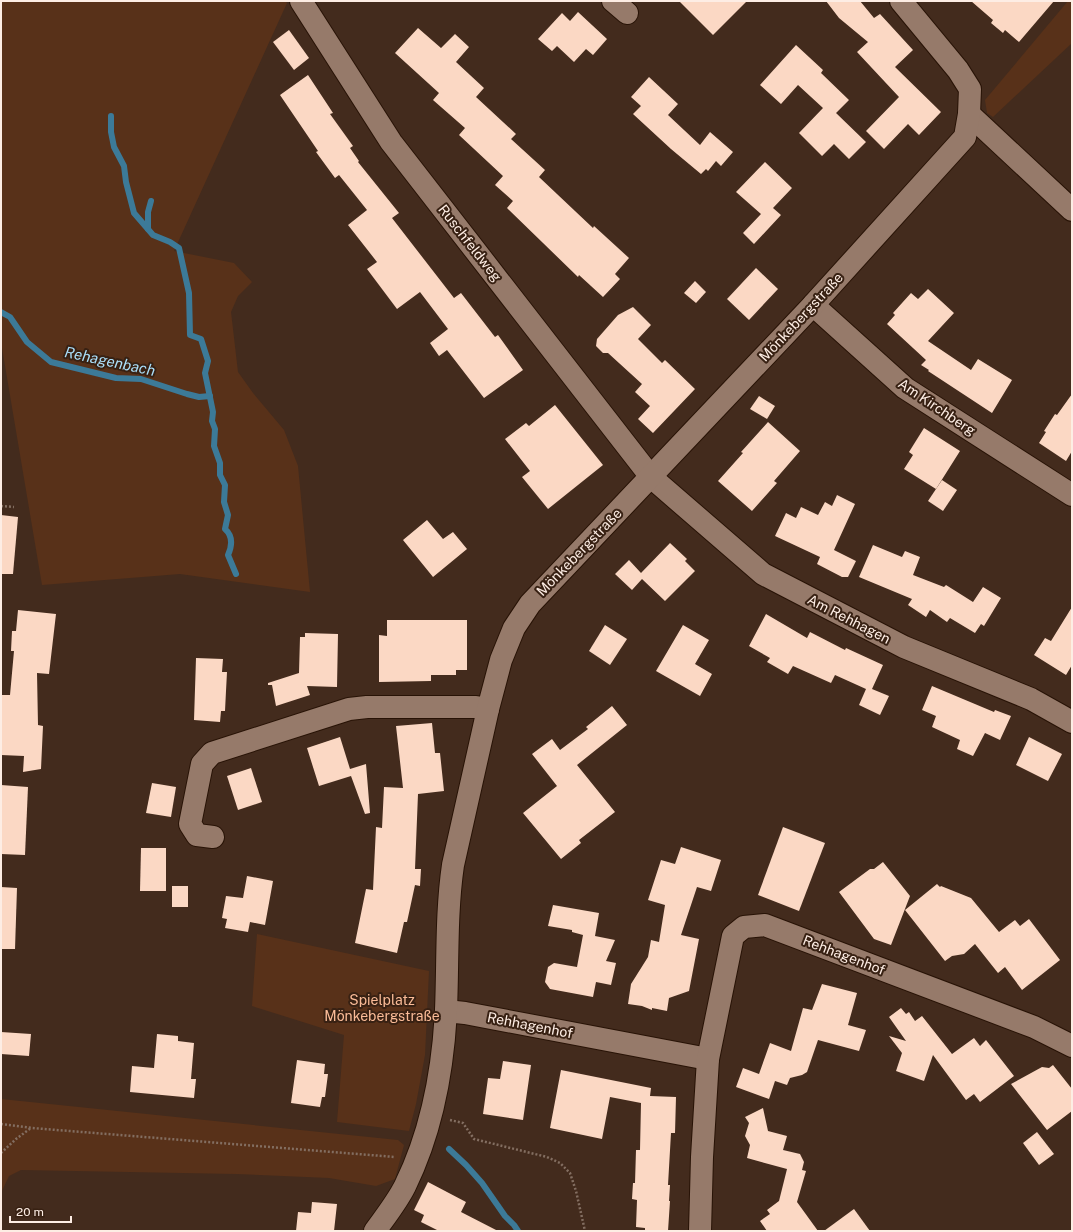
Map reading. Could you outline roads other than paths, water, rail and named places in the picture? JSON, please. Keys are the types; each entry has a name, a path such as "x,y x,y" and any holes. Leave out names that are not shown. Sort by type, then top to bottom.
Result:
{"street":[{"name":"Ruschfeldweg","path":"301,1 391,142 651,476"},
{"name":"Mönkebergstraße","path":"375,1231 404,1187 417,1159 432,1115 443,1053 446,1011 449,889 453,865 488,709 501,660 514,628 530,604 813,305 965,137 969,114 970,89 958,70 901,1"},
{"path":"969,114 1072,210"},
{"name":"Am Kirchberg","path":"813,305 905,388 1072,495"},
{"name":"Am Rehhagen","path":"651,476 763,574 904,647 1031,700 1072,722"},
{"path":"213,837 197,835 190,824 202,764 212,753 349,709 367,707 476,706 488,709"},
{"name":"Rehhagenhof","path":"700,1231 702,1157 708,1059 733,936 744,927 765,925 1034,1027 1072,1046"},
{"name":"Rehhagenhof","path":"446,1011 465,1012 708,1059"}],"waterway":[{"name":"Rehagenbach","path":"111,116 111,132 114,147 124,166 126,182 134,213 153,235 170,242 179,248 189,293 190,335 201,339 208,361 205,373 213,412 212,421 215,429 214,446 220,463 220,475 225,485 224,502 228,515 225,529 231,538 228,555 236,574"},
{"name":"Rehagenbach","path":"148,229 148,212 151,201"},
{"name":"Rehagenbach","path":"1,312 10,317 27,342 51,362 116,378 141,379 199,397 210,396"},
{"name":"Rehagenbach","path":"449,1149 482,1183 505,1216 518,1231"}],"park label":[{"name":"Spielplatz Mönkebergstraße","path":"382,1008"}]}
